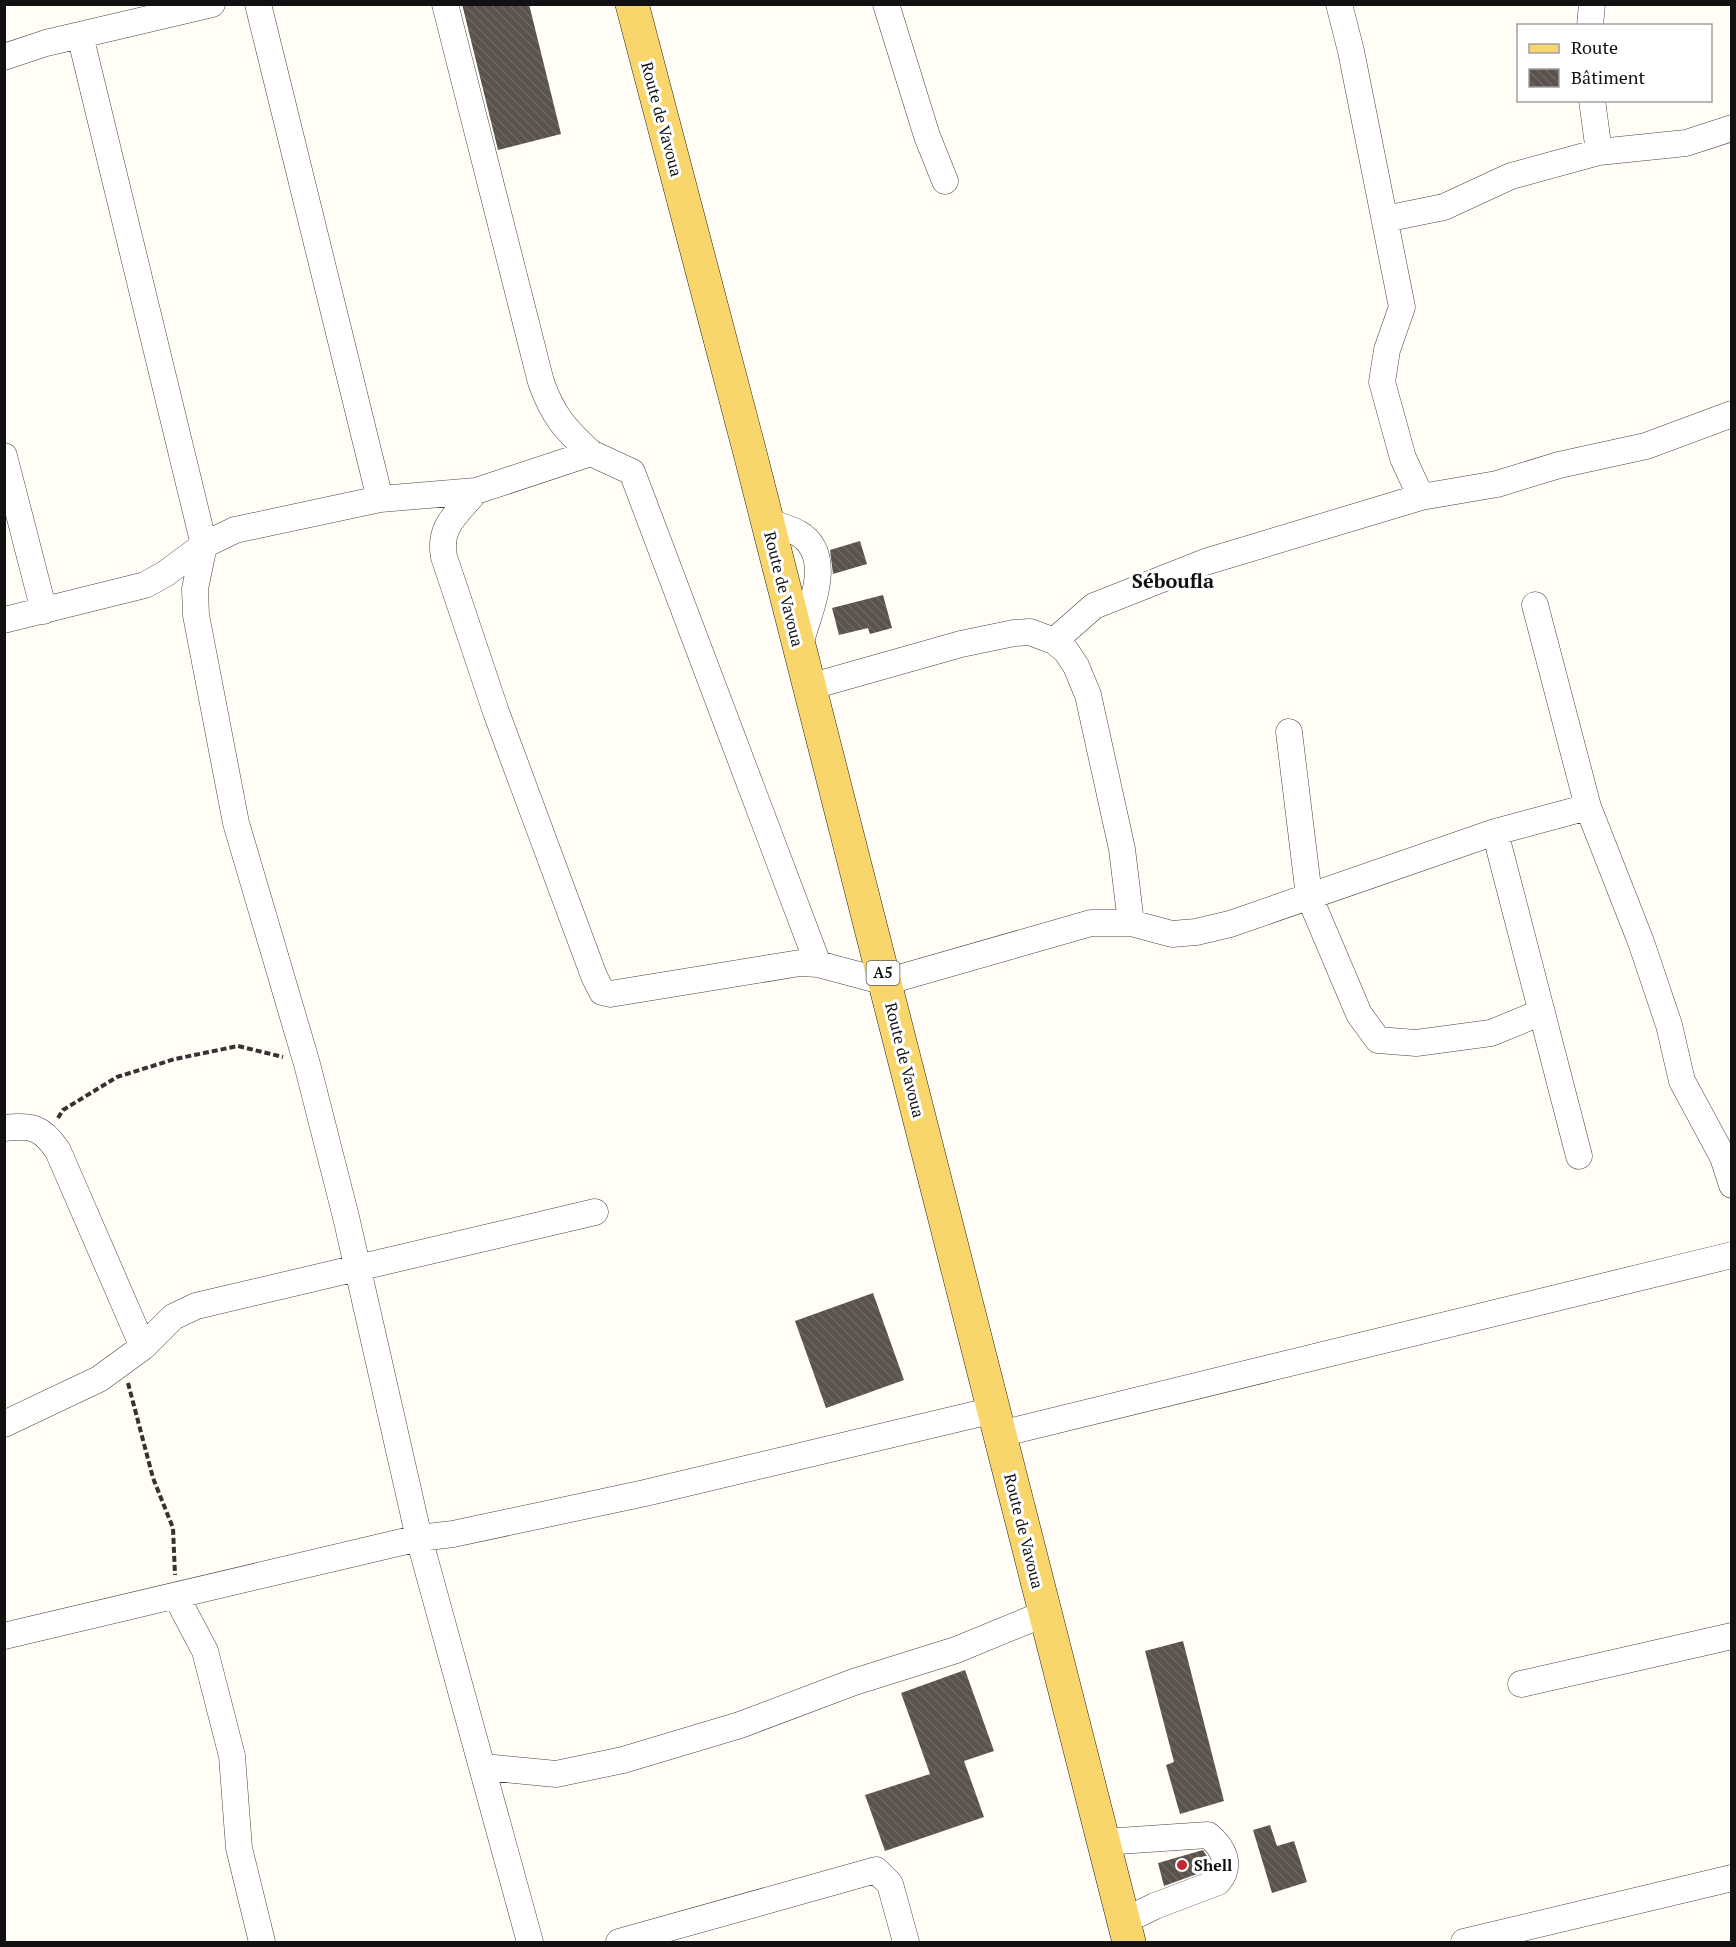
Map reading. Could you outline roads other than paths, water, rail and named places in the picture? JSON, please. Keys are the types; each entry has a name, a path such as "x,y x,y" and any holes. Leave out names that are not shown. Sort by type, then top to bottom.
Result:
{"main road":[{"name":"Route de Vavoua","path":"632,4 767,521 1126,1932"}],"street":[{"path":"4,57 80,35 212,4"},
{"path":"258,4 380,499"},
{"path":"445,4 541,382 551,409 568,432 591,453 632,472 818,964"},
{"path":"886,4 927,136 945,181"},
{"path":"1339,4 1402,307 1387,350 1382,382 1403,458 1421,497"},
{"path":"1590,24 1592,4"},
{"path":"80,35 204,545 195,589 196,615 236,823 307,1064 358,1268 419,1538 530,1942"},
{"path":"1592,102 1599,152"},
{"path":"1385,219 1444,207 1511,176 1599,152 1686,144 1731,128"},
{"path":"1054,641 1094,606 1205,562 1421,497 1497,484 1559,465 1646,446 1730,419"},
{"path":"4,620 145,585 165,574 204,545 235,531 380,499 476,490 591,453"},
{"path":"4,456 44,611"},
{"path":"476,490 444,529 441,541 444,557 496,712 594,976 602,992 610,994 800,963 818,964 885,982 1091,923 1131,923 1172,934 1196,932 1495,832 1588,807"},
{"path":"1535,605 1588,807 1641,942 1669,1025 1682,1081 1723,1157 1731,1185"},
{"path":"809,687 961,644 1014,633 1030,632 1054,641 1066,651 1076,666 1088,695 1122,849 1131,923"},
{"path":"1289,732 1309,896 1359,1014 1378,1040 1416,1043 1491,1033 1542,1012"},
{"path":"1495,832 1579,1156"},
{"path":"4,1128 28,1125 48,1135 58,1151 143,1347"},
{"path":"4,1424 99,1379 143,1347 173,1317 196,1306 595,1212"},
{"path":"4,1636 419,1538 453,1534 997,1422 1731,1255"},
{"path":"176,1596 205,1651 232,1756 239,1848 262,1942"},
{"path":"483,1767 556,1774 623,1760 740,1725 854,1682 956,1650 1046,1613"},
{"path":"1521,1684 1731,1636"},
{"path":"1103,1842 1208,1835 1220,1845 1226,1860 1225,1874 1218,1882 1155,1906 1126,1932"},
{"path":"618,1942 876,1870 890,1884 906,1942"},
{"path":"1464,1942 1731,1878"}],"place":[{"name":"Shell","path":"1182,1865"}],"district":[{"name":"Séboufla","path":"1173,581"}]}
